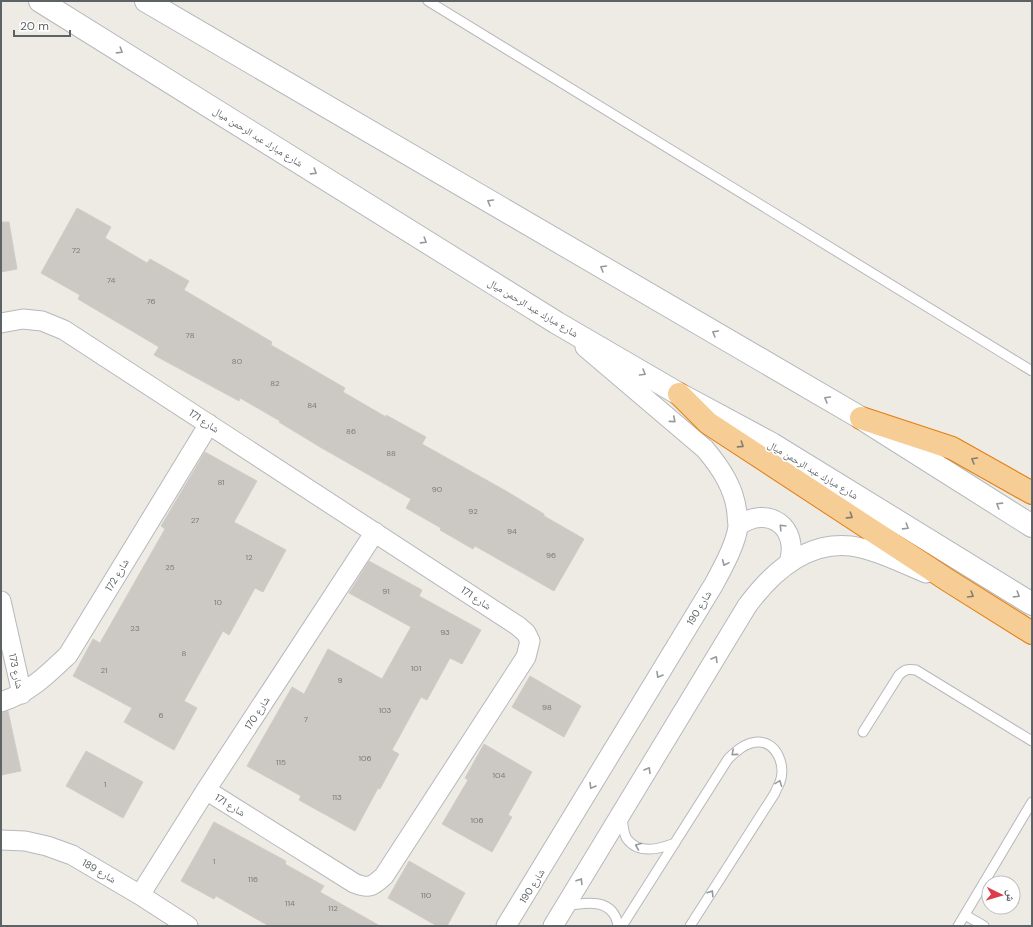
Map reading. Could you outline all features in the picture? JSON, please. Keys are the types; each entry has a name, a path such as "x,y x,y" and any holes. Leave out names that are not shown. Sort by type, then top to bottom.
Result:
{"highway":[{"path":"679,394 708,423 949,582 1032,633"},
{"path":"861,418 952,448 1032,493"}],"main road":[{"name":"شارع مبارك عبد الرحمن ميال","path":"40,1 557,323 679,394 772,444 1032,604"},
{"path":"146,1 861,418 1032,526"}],"street":[{"name":"شارع 171","path":"1,323 23,319 42,321 64,330 518,626 526,633 530,641 526,658 384,876 371,886 364,887 354,883 206,790"},
{"name":"شارع 190","path":"506,926 714,584 728,556 738,526 736,508 726,476 705,448 557,323"},
{"name":"شارع 172","path":"1,702 22,694 42,679 68,655 209,424"},
{"path":"738,526 746,520 755,517 765,517 774,520 785,530 792,543 792,553 788,562"},
{"name":"شارع 170","path":"140,895 206,790 375,532"},
{"path":"553,926 747,606 766,582 788,562 818,548 852,546 868,550 949,582"},
{"name":"شارع 173","path":"1,601 22,694"},
{"name":"شارع 189","path":"1,840 25,841 47,846 72,855 140,895 188,926"}],"lane":[{"path":"428,1 1032,371"},
{"path":"863,732 899,675 904,670 909,669 916,670 1032,741"},
{"path":"622,926 728,759 736,750 746,745 758,742 770,745 776,751 781,760 781,781 775,793 690,926"},
{"path":"958,926 1032,802"},
{"path":"621,814 623,829 627,839 636,847 650,849 660,848 675,843"},
{"path":"565,906 583,903 598,904 610,909 617,917 618,926"},
{"path":"965,915 984,926"}],"building":[{"path":"77,208 111,227 105,238 147,263 150,259 189,281 184,290 272,342 271,345 345,388 343,392 386,417 386,415 426,437 422,444 506,491 544,514 544,516 584,539 554,591 475,546 473,549 440,530 441,528 406,508 411,499 320,447 279,422 280,421 240,398 239,401 154,355 159,347 78,299 80,295 41,273"},
{"path":"1,222 9,222 17,269 1,272"},
{"path":"205,452 257,481 234,522 286,550 263,592 255,588 229,635 223,631 184,701 197,708 174,750 124,722 132,708 73,676 93,639 100,643 165,529 161,526"},
{"path":"369,561 422,590 419,596 481,630 462,664 450,658 427,700 421,697 392,750 399,754 380,789 378,788 355,831 299,800 301,796 247,766 292,687 304,694 328,649 382,679 411,627 349,593"},
{"path":"530,676 581,706 564,737 512,707"},
{"path":"8,711 21,771 1,775 1,713"},
{"path":"484,744 532,772 508,815 512,817 492,852 442,824 468,780 465,778"},
{"path":"86,751 143,782 123,818 66,786"},
{"path":"214,822 286,861 285,864 324,886 320,892 380,926 269,926 216,896 214,899 181,881"},
{"path":"409,861 465,893 447,926 437,926 388,898"}]}
